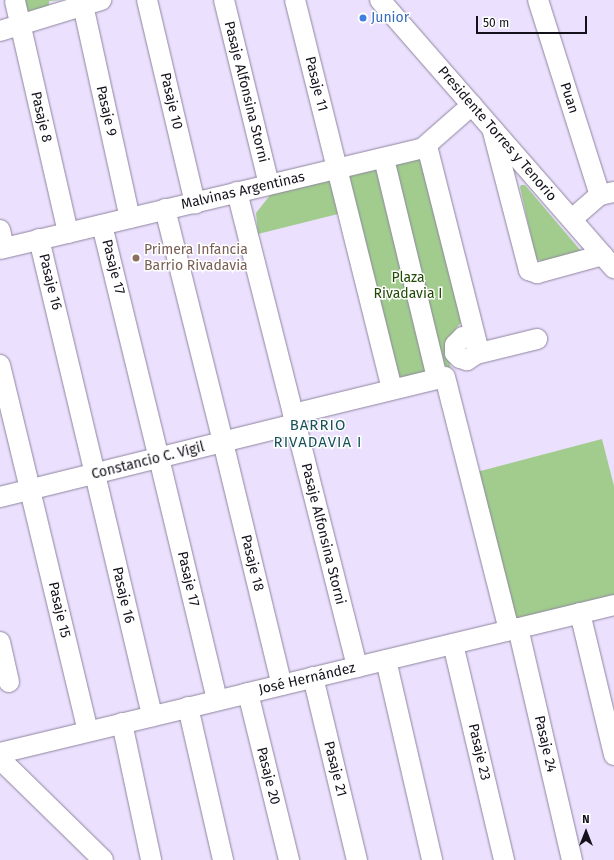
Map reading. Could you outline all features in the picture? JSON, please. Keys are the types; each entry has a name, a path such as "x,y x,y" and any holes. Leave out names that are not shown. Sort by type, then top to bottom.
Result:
{"street":[{"name":"Pasaje 10","path":"147,0 195,203"},
{"name":"Pasaje Alfonsina Storni","path":"224,0 269,185"},
{"name":"Pasaje 11","path":"296,0 392,389"},
{"name":"Presidente Torres y Tenorio","path":"380,0 608,261"},
{"name":"Puan","path":"538,0 607,193"},
{"name":"Pasaje 8","path":"14,1 68,233"},
{"path":"0,31 20,26 92,2"},
{"name":"Pasaje 9","path":"92,2 130,218"},
{"name":"Malvinas Argentinas","path":"1,242 39,239 68,233 427,146 472,105"},
{"path":"493,129 528,270 537,272 608,261"},
{"path":"427,146 470,320 470,345 537,339"},
{"name":"Pasaje 24","path":"386,167 441,377 513,629 572,860"},
{"name":"Pasaje Alfonsina Storni","path":"237,192 357,667"},
{"path":"572,219 607,193"},
{"name":"Pasaje 18","path":"165,210 282,685"},
{"name":"Pasaje 17","path":"102,225 217,700"},
{"name":"Pasaje 16","path":"39,239 152,716"},
{"name":"Pasaje 15","path":"0,365 88,731"},
{"name":"Constancio C. Vigil","path":"0,497 29,486 294,419 392,389 441,377"},
{"name":"José Hernández","path":"0,753 614,605"},
{"path":"580,613 614,755"},
{"path":"0,642 9,682"},
{"name":"Pasaje 23","path":"453,644 504,860"},
{"path":"386,660 432,860"},
{"name":"Pasaje 21","path":"313,677 357,860"},
{"name":"Pasaje 20","path":"248,693 289,860"},
{"path":"188,707 223,860"},
{"path":"122,723 151,860"},
{"path":"0,759 104,860"}],"green space":[{"path":"17,0 63,0 49,1 49,6 21,13"},
{"name":"Plaza Rivadavia I","path":"421,155 463,320 447,340 448,357 453,377 386,394 342,213 258,234 256,213 271,194"},
{"path":"521,185 525,185 581,251 543,262 536,259 520,187"},
{"path":"602,439 614,486 614,605 509,630 469,474"}],"place":[{"name":"Junior","path":"363,18"},
{"name":"Primera Infancia Barrio Rivadavia","path":"136,258"}],"district":[{"name":"BARRIO RIVADAVIA I","path":"318,434"}]}
